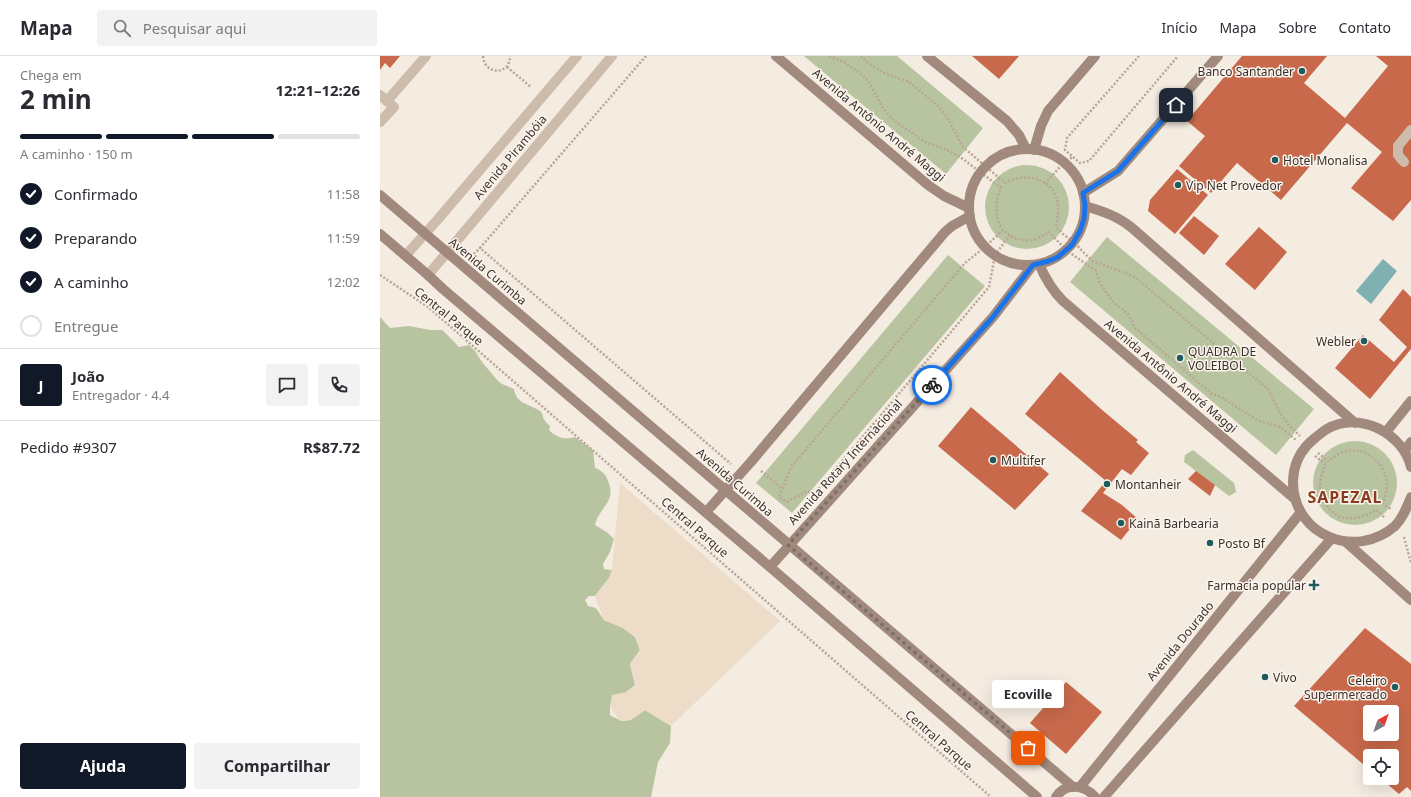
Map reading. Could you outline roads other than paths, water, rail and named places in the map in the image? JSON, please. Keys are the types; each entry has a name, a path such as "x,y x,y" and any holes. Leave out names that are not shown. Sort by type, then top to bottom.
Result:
{"street":[{"path":"380,122 394,107 384,98 426,56"},
{"name":"Avenida Pirambóia","path":"406,255 577,56"},
{"name":"Avenida Pirambóia","path":"428,275 612,56"},
{"name":"Avenida Antônio André Maggi","path":"776,56 928,185 969,212"},
{"path":"927,56 1007,121 1030,150"},
{"path":"1030,150 1048,111 1095,56"},
{"path":"1083,193 1118,171 1218,56"},
{"path":"1404,162 1398,155 1398,146 1411,130"},
{"path":"1030,150 1068,160 1083,193 1085,206 1084,219 1074,242 1054,259 1036,265 1020,265 995,256 985,247 975,233 969,212 970,196 974,184 983,170 997,158 1011,151 1030,150"},
{"name":"Avenida Curimba","path":"380,195 788,545 1076,787 1091,792 1096,797"},
{"path":"1085,206 1120,218 1131,226 1355,423"},
{"path":"706,512 945,232 969,212"},
{"path":"380,234 406,255 449,295 706,512 1037,797"},
{"name":"Avenida Antônio André Maggi","path":"1036,265 1054,291 1063,301 1296,500"},
{"name":"Avenida Rotary Internacional","path":"770,567 788,545 993,317 1036,265"},
{"path":"1386,432 1411,401"},
{"name":"Avenida Antônio André Maggi","path":"1411,468 1404,450 1396,440 1386,432 1376,427 1355,423 1341,424 1327,428 1303,449 1296,465 1293,482 1296,500 1301,512 1316,529 1332,538 1346,542 1364,542 1381,536 1399,521 1406,511 1411,497"},
{"path":"1404,450 1411,442"},
{"name":"Avenida Dourado","path":"1076,787 1301,512"},
{"path":"1104,797 1332,538"},
{"name":"Avenida Antônio André Maggi","path":"1346,542 1411,600"},
{"path":"1056,797 1065,789 1076,787"}],"water":[{"path":"1383,259 1397,271 1371,304 1356,291"}],"place":[{"name":"Banco Santander","path":"1302,71"},
{"name":"Hotel Monalisa","path":"1275,160"},
{"name":"Vip Net Provedor","path":"1178,185"},
{"name":"Webler","path":"1364,341"},
{"name":"QUADRA DE VOLEIBOL","path":"1180,358"},
{"name":"Multifer","path":"993,460"},
{"name":"Montanheir","path":"1107,484"},
{"name":"Kainã Barbearia","path":"1121,523"},
{"name":"Posto Bf","path":"1210,543"},
{"name":"Farmacia popular","path":"1314,585"},
{"name":"Vivo","path":"1265,677"},
{"name":"Celeiro Supermercado","path":"1395,687"},
{"name":"Ecoville","path":"1028,748"}],"district":[{"name":"SAPEZAL","path":"1345,497"}]}
